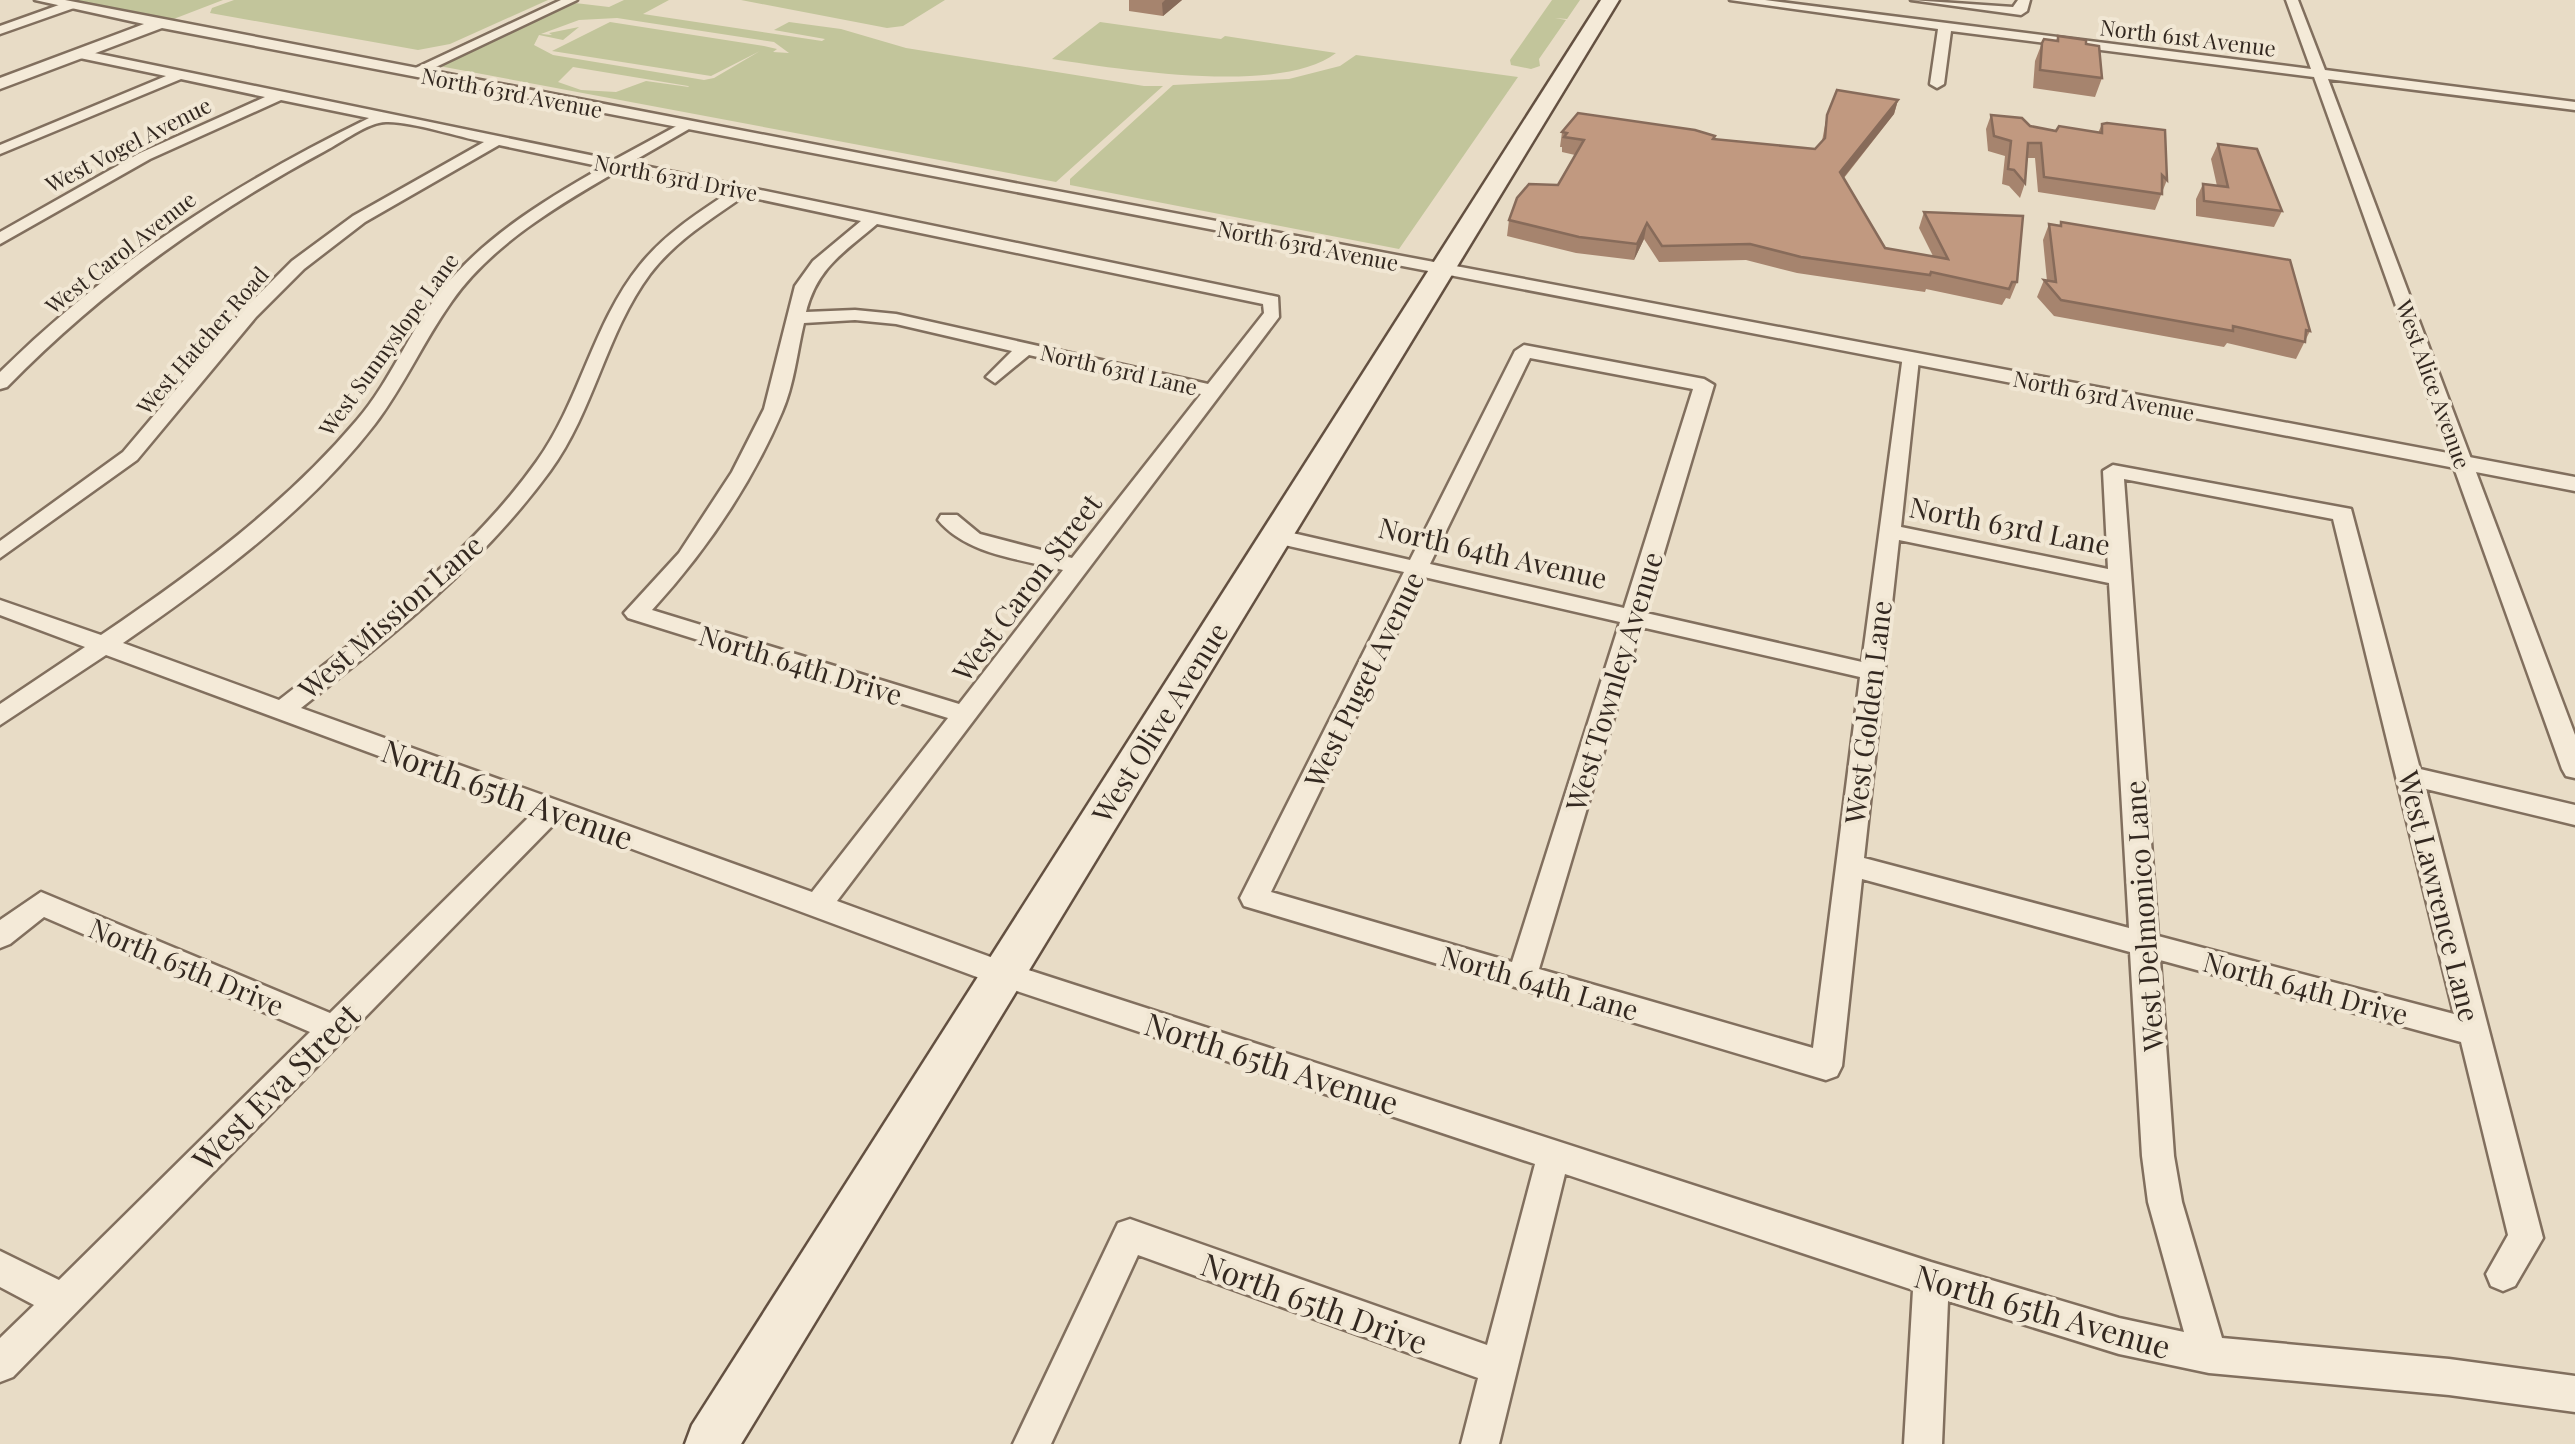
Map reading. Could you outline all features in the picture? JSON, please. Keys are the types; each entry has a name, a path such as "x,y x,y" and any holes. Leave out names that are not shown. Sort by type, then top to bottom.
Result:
{"main road":[{"name":"West Olive Avenue","path":"711,1444 1610,0"}],"street":[{"name":"North 63rd Avenue","path":"42,0 1440,271 2575,484"},
{"path":"414,72 571,0"},
{"name":"North 61st Avenue","path":"1736,0 2575,106"},
{"path":"1909,22 1920,17 1923,6 1917,0"},
{"path":"1917,0 2023,5"},
{"name":"West Alice Avenue","path":"2292,0 2575,769"},
{"path":"0,30 70,6"},
{"path":"0,84 162,23"},
{"path":"1937,84 1945,26"},
{"name":"North 63rd Drive","path":"80,54 1272,301"},
{"path":"0,150 179,75"},
{"name":"West Vogel Avenue","path":"0,239 146,156 280,95"},
{"name":"West Carol Avenue","path":"0,383 84,304 166,238 246,187 384,116"},
{"name":"West Sunnyslope Lane","path":"0,716 213,569 300,495 368,420 448,296 475,264 528,218 684,126"},
{"name":"West Hatcher Road","path":"0,551 130,456 250,313 298,265 359,218 498,140"},
{"name":"West Mission Lane","path":"282,710 431,587 511,505 543,467 578,411 642,273 676,238 743,190"},
{"path":"799,318 804,286 819,265 875,217"},
{"name":"West Caron Street","path":"818,905 1273,312 1272,301"},
{"name":"North 63rd Lane","path":"799,318 856,315 896,319 1213,390"},
{"name":"North 64th Drive","path":"799,318 774,409 742,472 687,558 636,613 966,714"},
{"name":"North 63rd Lane","path":"995,377 1024,348"},
{"name":"West Puget Avenue","path":"1254,898 1524,351 1704,385"},
{"name":"West Golden Lane","path":"1826,1066 1910,359"},
{"name":"West Townley Avenue","path":"1522,977 1704,385"},
{"name":"West Delmonico Lane","path":"2209,1356 2164,1202 2158,1156 2113,470 2343,514"},
{"name":"West Lawrence Lane","path":"2343,514 2526,1238 2503,1274"},
{"path":"949,520 972,539 1078,567"},
{"name":"North 63rd Lane","path":"1889,531 2120,578"},
{"name":"North 64th Avenue","path":"1275,536 1872,672"},
{"name":"North 65th Avenue","path":"0,606 1003,974 1932,1279 2118,1336 2209,1356 2449,1377 2575,1394"},
{"path":"2411,776 2575,814"},
{"name":"West Eva Street","path":"0,1364 552,810"},
{"name":"North 64th Drive","path":"1850,865 2472,1032"},
{"name":"North 64th Lane","path":"1254,898 1826,1066"},
{"name":"North 65th Drive","path":"0,936 41,903 333,1028"},
{"path":"1480,1444 1554,1154"},
{"name":"North 65th Drive","path":"1032,1444 1130,1235 1500,1368"},
{"path":"0,1268 62,1300"},
{"path":"1923,1444 1932,1279"}],"green space":[{"path":"66,0 223,0 171,20"},
{"path":"234,0 548,0 450,44 418,50 210,13 212,8"},
{"path":"624,0 669,0 643,14 822,41 825,39 774,30 789,22 841,29 906,48 1163,86 1056,182 439,66 575,3 609,7","holes":["617,18 774,42 789,53 610,22 552,51 711,76 760,51 704,80 553,55 534,45 539,35 563,40 579,27 541,34 579,20","573,67 688,86 689,87 646,81 616,92 581,90 558,82"]},
{"path":"741,0 945,0 903,26 887,28"},
{"path":"1552,0 1580,0 1567,19 1555,18 1566,20 1539,59 1540,66 1531,69 1511,65 1510,60"},
{"path":"1100,22 1336,53 1310,66 1239,76 1157,73 1052,59"},
{"path":"1356,55 1518,77 1399,249 1070,185 1070,179 1173,85 1289,79 1340,66"}],"building":[{"path":"2058,36 2099,46 2102,78 2040,70 2044,39 2058,41"},
{"path":"1837,90 1898,100 1840,172 1885,248 1948,259 1924,212 2023,216 2017,282 2012,282 2009,289 1931,272 1930,275 1801,257 1750,244 1662,246 1647,223 1637,244 1579,237 1509,220 1517,198 1529,184 1558,185 1584,140 1564,137 1567,133 1562,132 1578,113 1695,130 1715,136 1713,139 1815,149 1825,138 1827,115"},
{"path":"1991,115 2022,118 2030,126 2056,131 2059,126 2102,133 2102,124 2107,123 2165,130 2167,180 2162,175 2162,194 2044,177 2041,143 2028,143 2025,183 2014,170 2008,169 2011,141 1994,136"},
{"path":"2218,144 2257,149 2282,211 2204,201 2203,184 2228,187"},
{"path":"2061,222 2290,260 2310,331 2306,330 2305,342 2233,326 2233,331 2061,300 2044,280 2056,282 2049,224 2061,226"}]}
